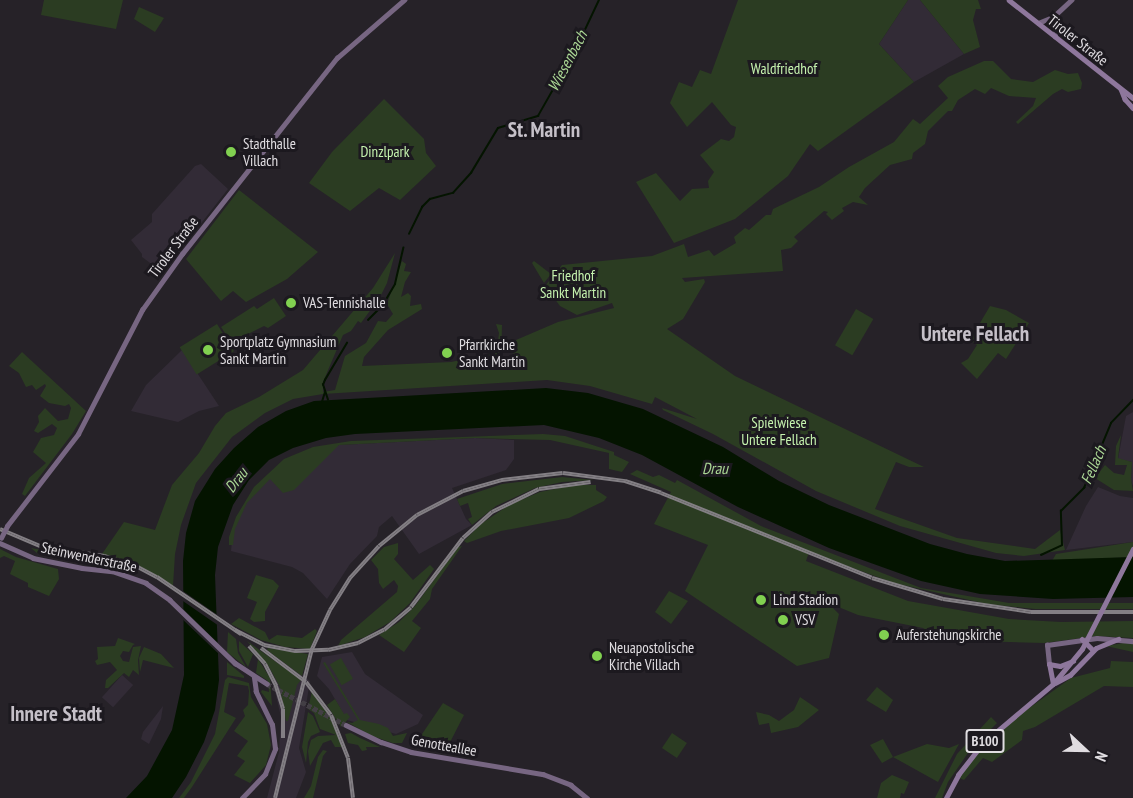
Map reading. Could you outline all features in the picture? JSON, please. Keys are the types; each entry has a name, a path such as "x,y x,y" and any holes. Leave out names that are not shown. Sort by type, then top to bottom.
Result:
{"main road":[{"name":"Tiroler Straße","path":"0,540 7,526 73,442 98,399 142,310 172,267 337,58 404,0"},
{"name":"Tiroler Straße","path":"1009,0 1133,99"},
{"path":"1038,23 1056,15 1071,0"},
{"path":"1055,37 1056,15"},
{"path":"1121,89 1125,99 1133,108"},
{"name":"Steinwenderstraße","path":"0,540 33,558 127,575 146,583 170,600 235,663 254,676"},
{"name":"B100","path":"946,798 958,775 981,744 1053,684 1073,662 1082,649 1133,549"},
{"path":"1118,639 1093,650 1073,671 1053,684 1047,645 1082,639 1118,639 1133,641"},
{"path":"1082,639 1093,650"},
{"path":"1049,664 1060,666 1073,662"},
{"path":"254,676 267,684"},
{"path":"242,798 265,774 275,749 272,725 256,692 254,676"},
{"name":"Genotteallee","path":"346,725 381,742 411,752 543,774 571,785 587,798"}],"shaded area":[{"path":"908,0 920,0 964,54 914,82 879,44"},
{"path":"201,164 228,189 167,267 161,271 142,257 131,240 152,222 152,214 195,166"},
{"path":"182,350 219,406 199,411 178,422 131,411 146,385"},
{"path":"1133,412 1133,486 1132,462 1118,459 1126,416"},
{"path":"475,438 514,440 514,459 506,470 452,488 466,519 472,525 419,554 392,516 379,527 377,536 350,564 327,599 303,573 292,567 231,551 233,530 242,508 260,483 339,445"},
{"path":"1098,487 1120,496 1133,498 1133,542 1066,550 1086,506"},
{"path":"352,652 365,674 423,715 418,724 396,734 347,720 329,689 317,676 322,657"},
{"path":"281,659 310,681 299,748 306,772 296,798 267,798 279,752 281,717 273,683"},
{"path":"122,675 133,685 113,707 102,697"},
{"path":"163,706 161,719 149,744 141,739 143,732"}],"green space":[{"path":"44,0 123,0 116,29 41,15"},
{"name":"Waldfriedhof","path":"738,0 908,0 879,44 914,82 818,151 810,144 788,176 735,219 674,243 636,182 656,173 680,201 692,189 709,188 708,181 714,172 700,155 721,139 729,141 734,137 736,127 731,125 712,102 687,127 670,103 679,82 692,87 700,70 711,74"},
{"path":"920,0 978,0 981,9 976,9 973,20 980,47 964,54"},
{"path":"139,7 164,18 155,32 134,19"},
{"path":"984,61 993,61 1011,79 1033,82 1055,70 1068,74 1078,73 1082,83 1081,89 1068,92 1062,89 1053,94 1018,124 1016,122 1033,106 1036,98 1009,96 991,88 985,94 975,89 958,100 952,111 948,111 928,131 925,144 913,153 912,159 890,165 865,188 859,197 868,205 853,202 842,208 844,211 832,220 826,214 828,212 824,211 794,237 798,241 791,248 781,250 783,271 682,278 685,282 704,279 705,282 683,319 667,329 735,376 924,467 909,467 896,462 875,509 957,538 1035,549 1060,530 1065,550 1024,556 996,553 900,526 816,491 713,434 663,410 662,408 697,419 655,397 652,404 590,386 547,380 323,394 293,399 265,413 232,437 196,483 181,525 175,554 173,586 138,565 102,554 124,522 155,530 172,485 199,453 215,426 226,413 259,397 303,370 373,288 395,253 387,283 380,297 361,323 358,321 351,331 343,335 323,382 323,392 335,390 345,356 366,343 378,321 386,322 393,314 387,304 402,261 406,264 404,271 411,272 405,282 401,297 408,293 411,296 410,306 421,304 422,309 388,330 364,357 362,366 451,362 490,354 497,349 499,333 496,324 502,325 501,360 508,362 516,359 509,343 558,322 614,308 612,303 577,315 560,306 545,286 562,265 652,256 684,244 688,257 709,250 714,256 736,243 734,237 745,228 749,230 766,215 771,215 773,209 819,187 894,142 913,119 920,124 948,98 938,86 948,77"},
{"name":"Dinzlpark","path":"384,99 424,139 426,153 436,166 400,200 379,188 350,211 309,183 332,152"},
{"path":"239,190 318,252 287,279 246,302 233,291 221,301 186,259"},
{"path":"534,261 551,274 544,283 532,263"},
{"path":"274,298 286,316 268,328 264,326 250,333 233,345 221,327 254,306 257,309"},
{"path":"990,306 1006,310 1029,323 1006,359 998,353 977,379 961,363 968,359 977,345 970,340"},
{"path":"856,309 873,319 852,355 835,345"},
{"name":"Sportplatz Gymnasium Sankt Martin","path":"217,324 234,351 197,374 180,347"},
{"path":"22,352 86,411 72,434 25,496 22,494 29,478 46,463 33,452 41,438 54,435 57,428 52,424 38,433 34,431 39,422 38,416 45,408 58,421 68,419 71,408 69,404 65,406 49,403 40,396 45,384 36,390 32,385 26,387 19,373 9,366"},
{"path":"543,434 565,436 614,452 614,455 629,462 622,472 609,469 609,453 550,440 475,438 339,445 294,490 283,493 270,479 247,503 235,529 233,545 229,545 229,537 236,517 254,487 284,459 313,447 351,441"},
{"path":"1121,435 1118,458 1132,462 1133,491 1114,490 1095,478 1105,465 1114,473 1124,475 1127,465 1115,465 1116,446"},
{"path":"637,470 653,477 659,475 675,483 677,480 761,526 921,588 1009,603 1133,603 1133,609 1035,609 987,604 894,583 809,552 806,561 908,601 1009,619 1061,622 1133,621 1133,638 1097,636 1044,643 942,640 923,628 858,615 836,606 833,608 839,614 829,658 797,666 685,591 708,545 654,524 671,492 630,474"},
{"path":"562,477 594,480 562,482 535,488 496,506 472,525 468,519 472,517 468,503 460,506 457,499 502,484"},
{"path":"575,485 596,485 596,490 607,497 604,501 569,518 501,531 467,543 464,541 481,524 509,505 540,492"},
{"path":"1133,542 1133,557 1052,561 1056,554"},
{"path":"398,543 398,554 394,559 413,580 430,565 434,569 410,603 390,622 365,637 338,646 341,640 397,592 398,586 394,580 383,589 379,583 378,569 371,560 384,547"},
{"path":"462,546 432,589 430,599 412,621 421,628 404,652 379,635 399,622 415,606 458,547"},
{"path":"31,548 115,563 140,573 102,562 87,564 66,560 37,553"},
{"path":"0,549 16,557 58,569 59,579 49,596 28,587 28,583 10,574 15,561 4,556 0,558"},
{"path":"256,575 273,580 279,586 265,612 265,621 254,622 250,619 257,602 247,598"},
{"path":"669,591 688,601 671,624 655,612"},
{"path":"239,618 265,632 269,640 277,635 302,638 315,629 317,631 310,649 285,647 261,640 231,624"},
{"path":"228,632 236,639 238,653 246,667 227,652"},
{"path":"118,638 135,644 129,652 123,651 120,656 123,661 129,662 133,647 141,646 138,660 139,675 133,670 129,677 124,673 108,688 105,688 106,680 117,670 110,662 97,665 95,661 98,659 97,647 115,646"},
{"path":"239,641 253,654 248,667 239,651"},
{"path":"247,641 301,680 297,685 288,721 286,721 280,687 268,665"},
{"path":"1133,644 1133,652 1106,646"},
{"path":"144,647 161,654 174,668 143,660 140,672 139,658"},
{"path":"268,648 308,654 302,676 267,650"},
{"path":"341,658 353,679 342,685 330,664"},
{"path":"258,659 270,678 272,706 261,692 262,690 269,692 268,681 256,673"},
{"path":"1111,661 1133,662 1133,687 1104,686 1035,727 1023,731 1022,740 992,762 983,758 964,780 959,778 979,751 1021,714 1071,678 1110,668"},
{"path":"227,662 244,676 244,678 227,675"},
{"path":"325,662 360,720 388,728 393,736 407,733 402,743 393,743 372,736 347,722 352,723 358,720 323,663"},
{"path":"228,677 249,683 251,697 267,724 271,745 266,765 250,783 234,775 245,761 237,756 248,741 234,731 245,716 243,710 248,705 249,691 248,686 229,683 224,712 236,718 192,787 184,798 179,798 191,782 215,734 225,680"},
{"path":"877,687 893,700 886,712 866,700"},
{"path":"312,691 330,718 343,747 335,747 331,740 323,743 310,766 308,751 311,740 318,736 336,735 320,729 314,713 308,709"},
{"path":"800,697 819,710 798,727 771,733 769,723 759,725 756,712 769,715 779,721 794,710"},
{"path":"335,699 344,714 347,713 350,717 341,727 327,705"},
{"path":"443,703 464,715 445,752 414,746"},
{"path":"308,712 313,716 320,732 311,736 308,742 306,763 302,747"},
{"path":"991,717 997,723 970,750 948,782 942,798 935,798 957,754"},
{"path":"351,733 380,747 366,747 367,750 362,751 358,745 348,743 345,734"},
{"path":"672,733 687,743 677,758 662,748"},
{"path":"883,739 893,757 882,763 870,745"},
{"path":"927,744 949,748 959,744 938,782 893,757"},
{"path":"323,750 327,751 323,756 313,798 304,798 311,786 318,757"},
{"path":"892,775 909,782 904,794 901,793 900,798 877,798 881,783"}],"water":[{"name":"Drau","path":"546,388 588,393 643,409 723,447 779,481 829,505 930,544 1005,561 1133,557 1133,597 1053,599 980,594 921,581 829,548 738,507 642,455 599,438 544,425 355,434 326,438 293,448 269,460 249,480 233,505 218,547 215,575 219,680 215,710 204,742 172,798 126,798 147,776 172,730 184,675 183,561 186,533 195,501 215,469 234,448 258,427 286,411 314,401"}],"pier":[{"path":"180,589 219,616 219,626 180,599"},
{"path":"179,605 220,645 221,656 179,616"}],"waterway":[{"name":"Wiesenbach","path":"409,234 422,207 430,199 453,193 471,173 498,128 538,116 575,51 599,0"},
{"name":"Wiesenbach","path":"368,320 383,305 395,284 403,248"},
{"name":"Wiesenbach","path":"328,400 323,385 347,343"},
{"name":"Wiesenbach","path":"322,402 325,392"},
{"name":"Fellach","path":"1041,555 1062,545 1061,511 1084,488 1111,423 1133,400"}],"tunnel":[{"path":"267,684 346,725"}],"railway":[{"path":"275,798 312,649 330,610 350,578 379,546 417,515 463,491 502,480 563,473 625,481 661,493 872,578 943,599 1031,612 1133,612"},
{"path":"235,630 264,645 295,651 328,650 358,643 384,630 411,607 463,538 492,512 539,489 591,482"},
{"path":"0,529 40,546 104,556 134,565 157,577 241,634"},
{"path":"249,646 265,664 276,686 283,709 283,738"},
{"path":"261,648 306,682 331,715 348,758 353,798"}],"place":[{"name":"Stadthalle Villach","path":"231,152"},
{"name":"VAS-Tennishalle","path":"291,303"},
{"name":"Sportplatz Gymnasium Sankt Martin","path":"208,350"},
{"name":"Pfarrkirche Sankt Martin","path":"447,353"},
{"name":"Lind Stadion","path":"761,600"},
{"name":"VSV","path":"783,620"},
{"name":"Auferstehungskirche","path":"884,635"},
{"name":"Neuapostolische Kirche Villach","path":"597,656"}],"district":[{"name":"St. Martin","path":"544,130"},
{"name":"Untere Fellach","path":"975,334"},
{"name":"Innere Stadt","path":"56,714"}],"park label":[{"name":"Friedhof Sankt Martin","path":"573,284"},
{"name":"Spielwiese Untere Fellach","path":"779,430"}]}
